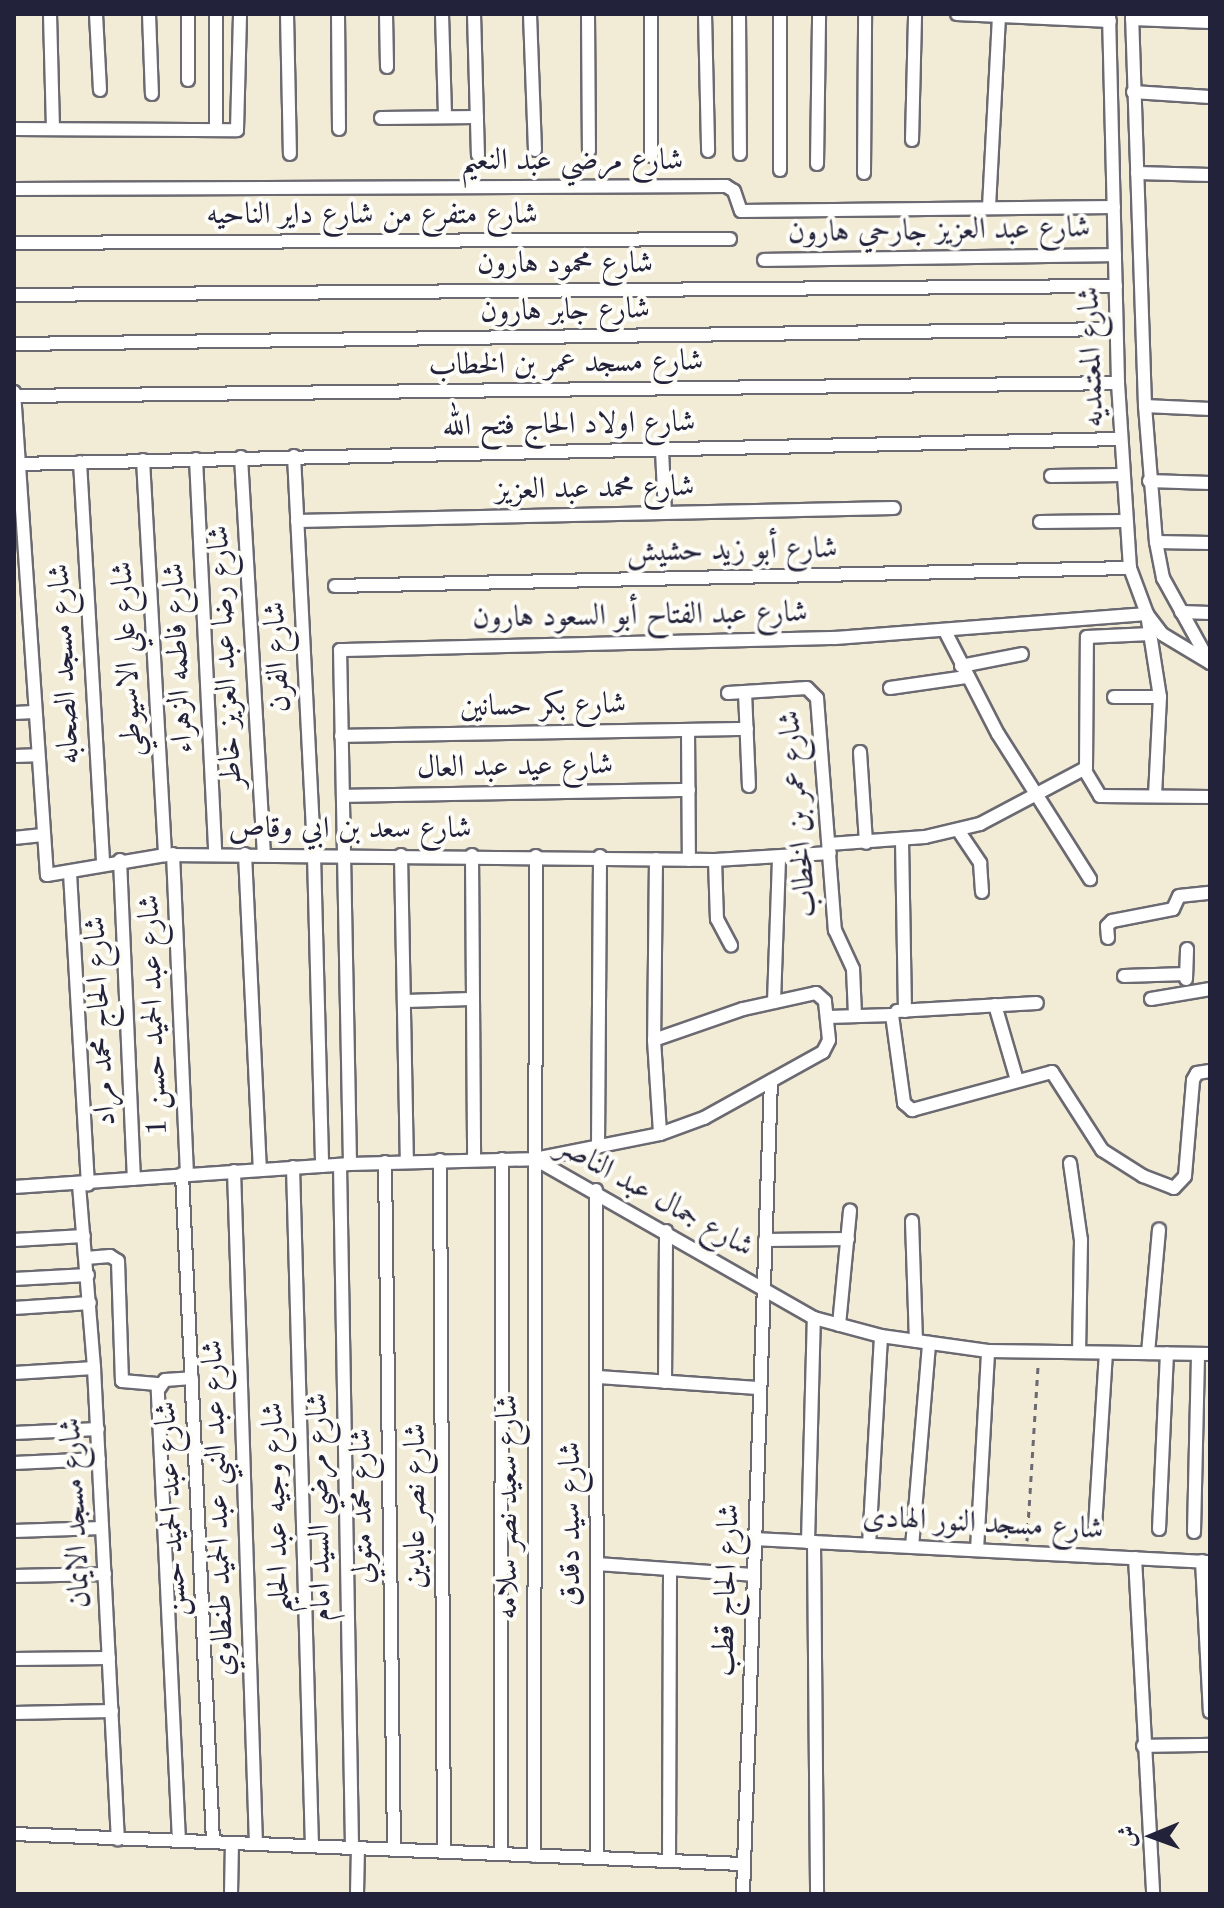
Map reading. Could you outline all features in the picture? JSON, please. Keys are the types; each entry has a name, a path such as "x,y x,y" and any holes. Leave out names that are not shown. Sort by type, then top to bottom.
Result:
{"street":[{"path":"50,14 53,129"},
{"path":"96,14 100,90"},
{"path":"149,14 152,94"},
{"path":"188,14 188,80"},
{"path":"216,14 216,129"},
{"path":"14,129 216,129 241,125 240,14"},
{"path":"287,14 290,154"},
{"path":"338,14 339,129"},
{"path":"386,14 387,67"},
{"path":"442,14 445,117"},
{"path":"474,14 478,155"},
{"path":"530,14 535,150"},
{"path":"588,14 589,151"},
{"path":"651,14 651,156"},
{"path":"705,14 708,151"},
{"path":"739,14 740,154"},
{"path":"780,14 780,170"},
{"path":"817,164 819,14"},
{"path":"864,173 865,14"},
{"path":"912,140 915,14"},
{"path":"957,14 999,19 1109,17"},
{"name":"شارع المعتمديه","path":"1109,17 1118,383 1124,521 1130,568 1147,614 1174,645 1210,663"},
{"path":"1132,17 1210,22"},
{"name":"شارع المعتمديه","path":"1132,17 1145,406 1156,542 1163,578 1210,663"},
{"path":"989,207 999,19"},
{"path":"1133,92 1210,97"},
{"path":"381,118 477,117"},
{"path":"1137,173 1210,175"},
{"name":"شارع مرضي عبد النعيم","path":"14,189 726,186 734,191 741,211 1114,207"},
{"name":"شارع متفرع من شارع داير الناحيه","path":"14,243 730,239"},
{"name":"شارع عبد العزيز جارحي هارون","path":"764,260 1115,255"},
{"name":"شارع محمود هارون","path":"14,295 1116,286"},
{"name":"شارع جابر هارون","path":"14,344 1116,329"},
{"name":"شارع مسجد عمر بن الخطاب","path":"14,394 1118,383"},
{"path":"14,394 20,591 30,648 43,835 14,838"},
{"path":"1145,406 1210,409"},
{"name":"شارع اولاد الحاج فتح الله","path":"18,464 1121,439"},
{"path":"662,450 665,513"},
{"name":"شارع الفرن","path":"294,456 314,855 322,1166"},
{"name":"شارع رضا عبد العزيز خاطر","path":"241,457 264,855"},
{"name":"شارع فاطمه الزهراء","path":"196,459 215,854"},
{"name":"شارع علي الاسيوطي","path":"143,460 169,854"},
{"name":"شارع مسجد الصحابه","path":"80,462 103,863"},
{"path":"1051,476 1122,475"},
{"path":"1149,481 1210,483"},
{"name":"شارع محمد عبد العزيز","path":"297,521 894,508"},
{"path":"1040,522 1124,521"},
{"path":"1156,542 1210,543"},
{"name":"شارع أبو زيد حشيش","path":"335,586 1130,568"},
{"path":"1181,612 1210,613"},
{"path":"1147,614 1160,697 1155,796"},
{"name":"شارع عبد الفتاح أبو السعود هارون","path":"345,855 340,650 945,631 1147,614"},
{"path":"945,631 963,671 1090,879"},
{"path":"1150,634 1087,637 1086,769 1098,796 1210,797"},
{"path":"14,649 30,648"},
{"path":"890,688 1022,654"},
{"name":"شارع عمر بن الخطاب","path":"728,693 807,688 815,694 835,930 853,969 855,1015"},
{"path":"745,692 749,786"},
{"path":"1114,697 1160,697"},
{"path":"14,713 34,712"},
{"name":"شارع بكر حسانين","path":"341,736 747,729"},
{"path":"688,730 689,860"},
{"path":"860,752 866,843"},
{"path":"14,756 37,755"},
{"name":"شارع سعد بن ابي وقاص","path":"43,835 46,873 70,873 103,863 169,854 779,859 830,848 958,830 1086,769"},
{"name":"شارع عيد عبد العال","path":"343,796 689,790"},
{"path":"958,830 978,857 982,892"},
{"path":"902,840 905,1011"},
{"name":"شارع عبد الحميد حسن 1","path":"169,854 185,1174"},
{"path":"245,854 260,1169"},
{"name":"شارع مرضي السيد امام","path":"345,855 345,1165 357,1894"},
{"path":"401,855 407,1161"},
{"path":"472,855 474,1160"},
{"name":"شارع سعيد نصر سلامه","path":"534,1856 536,856"},
{"path":"598,1147 600,856"},
{"path":"656,859 654,1040 660,1134"},
{"path":"774,1002 779,859"},
{"name":"شارع الحاج محمد مراد","path":"120,860 134,1179"},
{"path":"715,860 717,919 731,945"},
{"name":"شارع مسجد الايمان","path":"70,873 84,1236 98,1429 118,1839"},
{"path":"1108,938 1107,926 1112,921 1173,909 1179,896 1210,893"},
{"path":"1185,990 1187,949"},
{"path":"1124,976 1186,974"},
{"path":"1151,999 1185,990 1210,989"},
{"path":"535,1159 660,1134 704,1118 826,1050 828,1017 823,997 816,993 774,1002 654,1040"},
{"path":"404,1001 473,999"},
{"path":"828,1017 1037,1003"},
{"path":"995,1005 1017,1080"},
{"path":"891,1014 909,1109 1017,1080 1055,1074 1073,1112 1102,1150 1143,1176 1174,1188 1185,1176 1193,1080 1197,1073 1210,1071"},
{"name":"شارع الحاج قطب","path":"743,1894 771,1081"},
{"path":"501,1854 502,1159"},
{"name":"شارع جمال عبد الناصر","path":"14,1187 84,1185 185,1174 385,1162 535,1159 596,1190 814,1318 881,1336 988,1351 1204,1354"},
{"name":"شارع نصر عابدين","path":"440,1160 444,1852"},
{"name":"شارع محمد متولي","path":"385,1162 394,1850"},
{"path":"1070,1163 1081,1240 1079,1352"},
{"name":"شارع وجيه عبد الحليم","path":"293,1167 312,1846"},
{"name":"شارع عبد النبي عبد الحميد طنطاوي","path":"234,1171 256,1844"},
{"name":"شارع عبد الحميد حسن","path":"185,1174 213,1842"},
{"name":"شارع سيد دقدق","path":"596,1190 597,1858"},
{"path":"839,1325 850,1211"},
{"path":"912,1221 922,1342 912,1547"},
{"path":"1148,1353 1159,1229"},
{"path":"665,1382 666,1231"},
{"path":"14,1240 84,1236"},
{"path":"765,1240 848,1239"},
{"path":"86,1258 114,1257 118,1261 122,1381 160,1384 192,1378"},
{"path":"14,1279 88,1275"},
{"path":"14,1308 90,1303"},
{"path":"814,1318 811,1542 817,1894"},
{"path":"869,1545 881,1336"},
{"path":"977,1550 988,1351"},
{"path":"1095,1527 1106,1353"},
{"path":"1159,1529 1167,1353"},
{"path":"1194,1532 1204,1354"},
{"path":"14,1373 94,1368"},
{"path":"597,1377 759,1388"},
{"path":"160,1384 179,1841"},
{"path":"14,1433 98,1429"},
{"path":"14,1463 99,1459"},
{"path":"14,1531 102,1528"},
{"name":"شارع مسجد النور الهادى","path":"754,1539 1206,1562"},
{"path":"1135,1558 1153,1894"},
{"path":"1206,1562 1210,1712"},
{"path":"597,1564 753,1575"},
{"path":"669,1861 670,1570"},
{"path":"14,1576 105,1574"},
{"path":"14,1659 109,1658"},
{"path":"14,1713 112,1711"},
{"path":"1143,1746 1210,1745"},
{"path":"14,1834 743,1864"},
{"path":"231,1894 232,1843"}],"path":[{"path":"1027,1553 1039,1352"}]}
